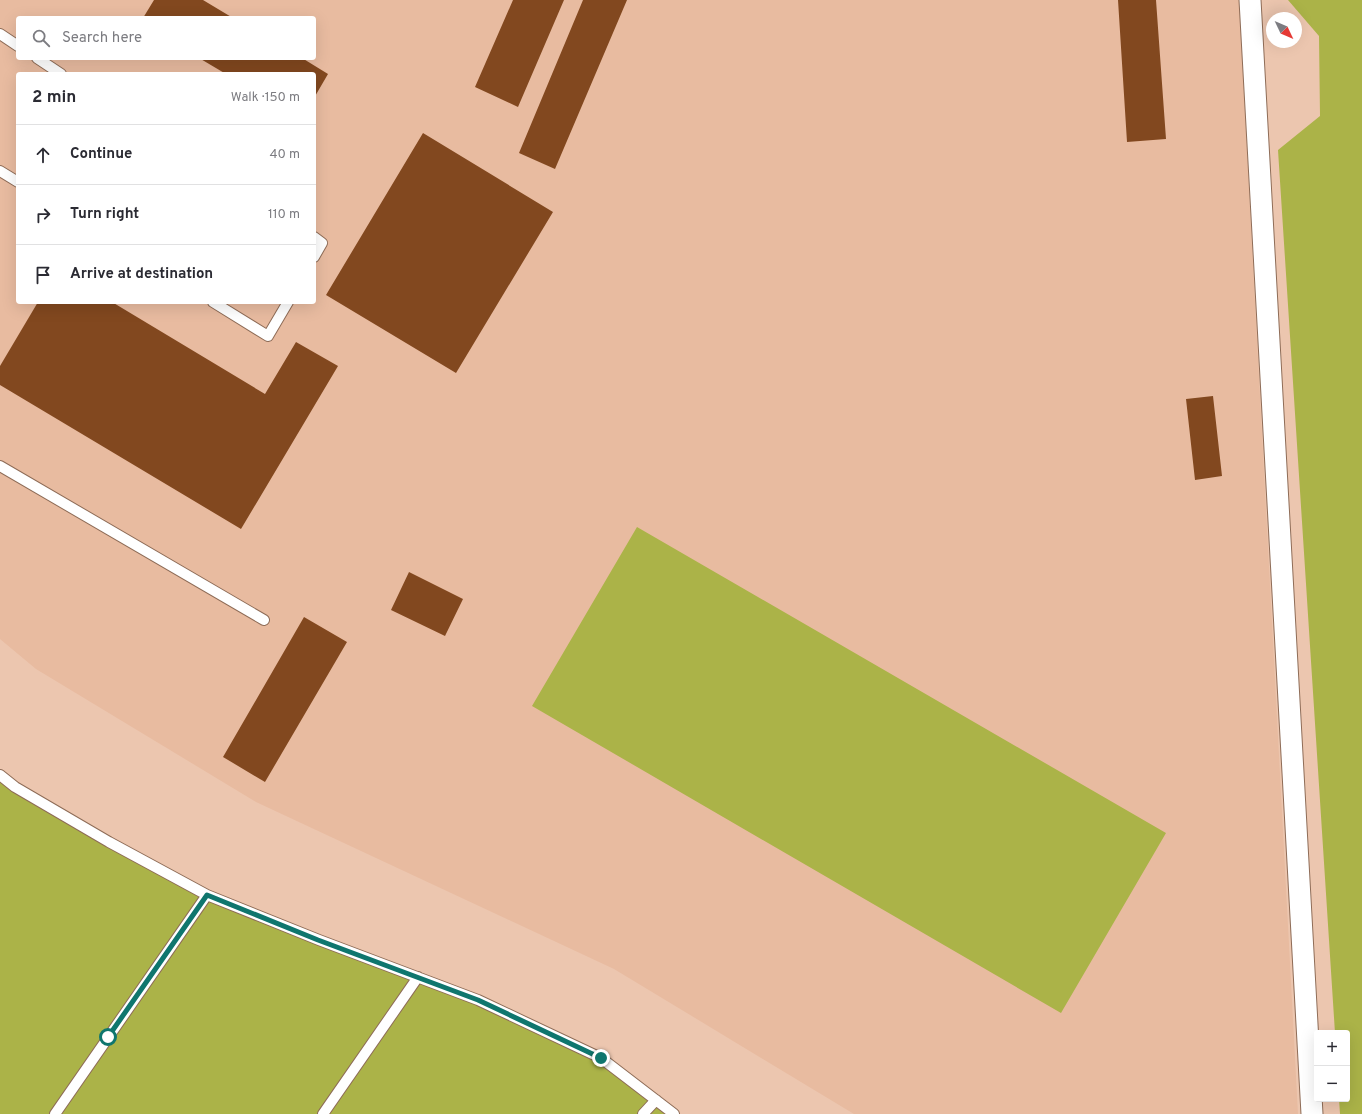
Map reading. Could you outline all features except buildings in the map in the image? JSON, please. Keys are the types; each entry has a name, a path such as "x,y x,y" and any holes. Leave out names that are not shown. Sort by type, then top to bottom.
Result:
{"street":[{"path":"1250,0 1312,1114"}],"lane":[{"path":"0,34 16,45"},
{"path":"40,60 58,72"},
{"path":"0,171 16,181"},
{"path":"316,238 322,243 316,254"},
{"path":"216,304 268,336 287,304"},
{"path":"0,466 264,620"},
{"path":"0,775 15,787 109,842 207,895 318,940 478,1000 601,1058 674,1114"},
{"path":"55,1114 207,895"},
{"path":"323,1114 418,977"},
{"path":"643,1114 656,1100"}],"shaded area":[{"path":"0,0 1239,0 1298,1114 854,1114 614,969 256,802 36,669 0,639"}],"green space":[{"path":"1288,0 1362,0 1362,1114 1340,1114 1339,1102 1350,1102 1350,1030 1335,1030 1278,150 1320,116 1319,36 1302,16 1302,12 1298,12"},
{"path":"637,527 1166,833 1061,1013 532,706"},
{"path":"0,775 207,895 478,1000 601,1058 674,1114 0,1114"}],"route":[{"path":"108,1037 207,895 318,940 478,1000 601,1058"}]}
